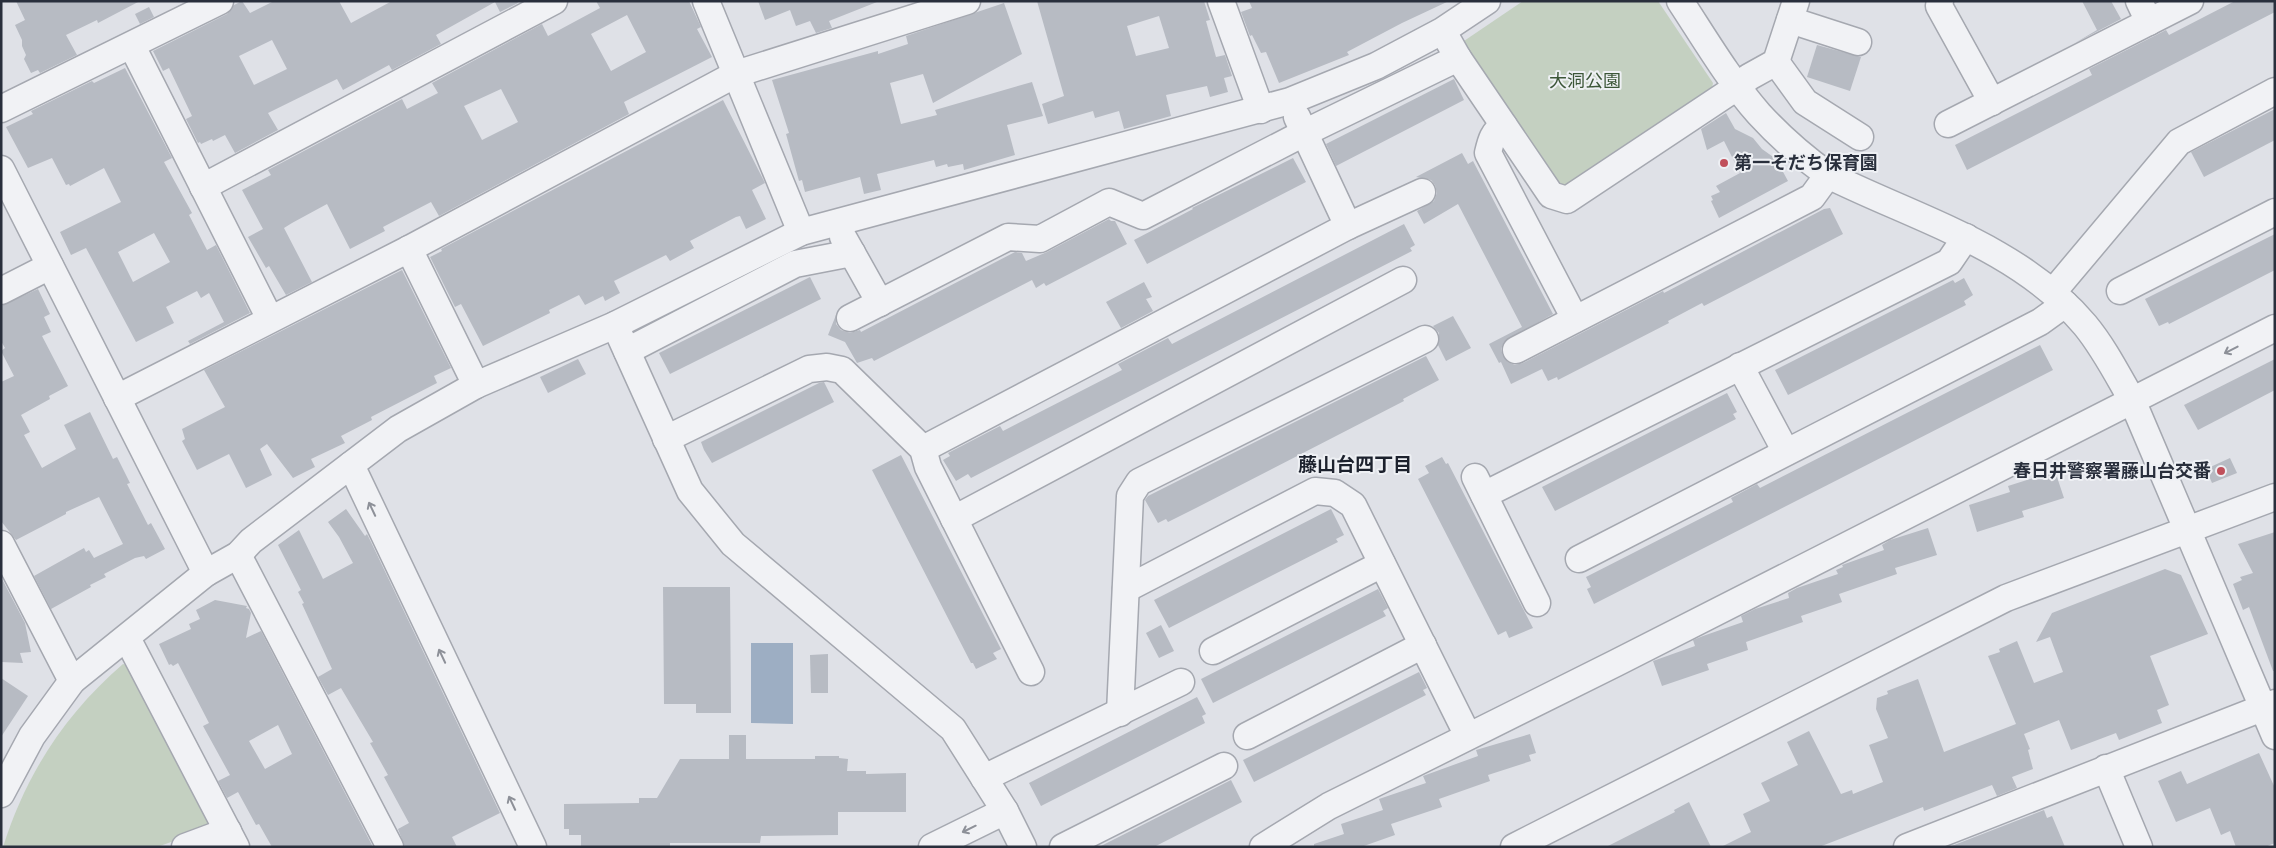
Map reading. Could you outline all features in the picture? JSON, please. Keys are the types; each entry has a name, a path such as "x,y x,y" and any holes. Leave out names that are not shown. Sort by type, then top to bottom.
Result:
{"street":[{"path":"1,109 220,1"},
{"path":"203,187 554,1"},
{"path":"706,1 801,232"},
{"path":"117,398 409,249 736,74 967,1"},
{"path":"1221,1 1261,110"},
{"path":"1,794 32,736 72,681 206,574 238,555 251,541 398,429 476,385 615,324 801,232 1261,110 1376,66 1442,31 1487,1"},
{"path":"1680,1 1737,87 1783,139 1828,175 1966,237 2004,257 2059,298 2084,324 2103,348 2132,400 2185,529 2269,706 2275,736"},
{"path":"1940,1 1939,6 1943,14 1992,102"},
{"path":"1948,124 1992,102 2144,12 2190,1"},
{"path":"1442,31 1458,58 1551,195 1567,200 1737,87 1749,76 1776,62 1793,10 1858,42"},
{"path":"132,46 270,319"},
{"path":"850,318 1008,237 1040,239 1109,202 1143,216 1304,133 1458,58"},
{"path":"1776,62 1805,102 1860,137"},
{"path":"1579,559 2040,322 2179,142 2275,91"},
{"path":"1290,100 1348,226"},
{"path":"1504,126 1497,130 1491,138 1488,153 1575,319"},
{"path":"1,169 206,574"},
{"path":"1516,350 1812,198 1828,175"},
{"path":"923,450 1348,226 1422,192"},
{"path":"2120,291 2275,212"},
{"path":"835,224 880,302"},
{"path":"1537,603 1480,486 1740,366 1949,262 1966,237"},
{"path":"409,249 476,385"},
{"path":"627,351 795,264 852,253"},
{"path":"1,291 50,266"},
{"path":"954,519 1403,280"},
{"path":"615,324 690,491 733,544 953,728 1005,812 1023,847"},
{"path":"1263,847 1329,806 1616,663 2275,328"},
{"path":"1120,714 1130,496 1139,482 1424,339"},
{"path":"1740,366 1786,452"},
{"path":"666,439 809,369 827,367 842,370 923,450 928,467 1031,672"},
{"path":"351,465 530,846"},
{"path":"1126,589 1315,492 1334,493 1353,505 1468,736"},
{"path":"1514,847 1540,841 2006,598 2185,529 2275,497"},
{"path":"1,544 72,681"},
{"path":"238,555 390,847"},
{"path":"1213,651 1382,564"},
{"path":"127,638 232,839 185,847"},
{"path":"1247,736 1423,645"},
{"path":"984,778 1120,714 1181,682"},
{"path":"1907,847 2269,706"},
{"path":"1063,847 1224,766"},
{"path":"2106,768 2139,847"},
{"path":"932,847 1005,812"}],"green space":[{"name":"大洞公園","path":"1523,1 1658,1 1713,83 1711,93 1567,189 1557,187 1461,43"},
{"path":"123,664 133,667 211,820 208,829 157,847 3,847 23,795 50,747 83,703"}],"water":[{"path":"751,643 793,643 793,724 751,723"}],"building":[{"path":"16,1 140,1 98,23 97,20 66,35 77,55 40,73 38,70 31,73 24,59 26,55 15,25 25,20"},
{"path":"242,1 250,13 274,1 339,1 351,23 392,1 517,1 518,3 500,12 495,2 436,35 441,44 392,70 389,65 343,90 337,79 268,113 278,130 235,153 225,135 213,141 212,139 201,144 200,142 198,143 186,119 192,116 169,68 163,71 153,51 227,14 234,5","holes":["272,40 287,69 254,85 239,56"]},
{"path":"596,1 689,1 701,27 697,29 712,57 624,102 629,114 439,216 431,202 383,227 385,231 350,249 327,204 292,223 284,228 312,282 286,295 269,266 266,268 248,237 263,229 242,190 271,175 268,170 402,99 407,109 438,93 432,83 542,24 548,36 600,8","holes":["627,15 646,52 611,71 591,34","501,89 518,122 482,140 464,106"]},
{"path":"758,1 877,2 829,21 832,28 816,33 810,21 796,26 790,10 765,20"},
{"path":"1037,1 1204,1 1210,20 1206,21 1216,57 1225,55 1232,76 1224,78 1228,92 1210,97 1207,86 1166,95 1171,116 1124,129 1119,111 1095,118 1093,111 1048,124 1042,104 1064,96","holes":["1159,16 1169,48 1136,56 1127,26"]},
{"path":"1249,1 1449,1 1347,52 1349,55 1279,83 1266,52 1261,53 1252,35 1250,36 1241,12 1252,8"},
{"path":"2082,1 2111,1 2121,19 2075,43 2097,30"},
{"path":"2235,1 2275,1 2275,12 1967,170 1955,145 2092,75 2089,69 2166,30 2169,35"},
{"path":"1004,3 1022,54 933,103 923,74 890,83 901,124 937,115 935,110 1032,82 1043,116 1007,125 1015,155 964,170 963,164 948,167 947,164 936,167 934,160 877,174 881,190 864,194 860,177 805,192 802,180 799,181 786,134 789,133 772,80 878,51 878,54 908,44 906,36"},
{"path":"149,7 154,17 140,24 135,14"},
{"path":"1817,45 1861,57 1850,91 1807,77"},
{"path":"125,68 172,158 164,162 192,213 189,215 207,250 216,245 250,313 190,344 188,341 224,322 209,293 201,298 197,291 166,307 174,323 136,342 86,248 71,255 60,232 121,202 104,168 70,186 69,184 66,185 52,158 28,168 6,127 33,114 31,111 92,81 94,83","holes":["154,233 170,262 133,282 118,252"]},
{"path":"1454,79 1464,100 1336,166 1326,144"},
{"path":"723,100 765,183 752,190 766,219 746,229 740,216 736,217 690,241 694,248 670,261 666,255 614,281 620,293 605,301 603,296 585,305 579,295 549,310 550,313 483,346 461,304 455,307 430,257 442,251 441,249"},
{"path":"2275,109 2275,140 2204,177 2191,152"},
{"path":"1726,113 1735,129 1753,138 1762,149 1776,159 1788,181 1719,218 1711,201 1713,200 1711,196 1720,192 1716,186 1740,173 1724,141 1707,150 1701,129"},
{"path":"1462,153 1468,164 1473,161 1553,314 1504,342 1501,349 1503,356 1508,362 1515,365 1523,363 1663,291 1664,293 1824,209 1830,208 1843,234 1704,306 1702,303 1668,321 1669,323 1558,380 1557,377 1548,381 1542,369 1511,384 1501,362 1499,363 1489,344 1522,327 1458,204 1424,224 1417,211 1434,201 1437,193 1435,185 1431,180 1416,177"},
{"path":"1293,158 1306,182 1147,264 1134,240 1192,208"},
{"path":"1109,219 1115,221 1127,244 1046,286 1044,283 1036,288 1032,280 874,361 872,358 857,363 845,342 828,335 836,315 836,324 841,330 850,333 860,330 861,332 1015,252 1022,253 1026,261"},
{"path":"1404,224 1415,245 1410,248 1412,251 971,478 968,474 956,481 943,460 950,456 948,453 1000,426 1003,431 1122,370 1118,364 1168,338 1172,344"},
{"path":"2275,234 2275,270 2169,324 2168,322 2159,326 2145,299"},
{"path":"402,270 451,368 434,376 437,383 371,417 372,420 341,436 345,443 311,459 315,467 293,478 267,444 260,449 272,475 246,488 229,454 197,470 182,441 185,439 182,429 225,407 204,370"},
{"path":"810,277 821,299 670,374 659,353"},
{"path":"1964,278 1973,295 1964,301 1966,305 1788,395 1775,370 1953,280 1955,283"},
{"path":"1144,282 1152,297 1146,299 1153,311 1121,328 1106,302"},
{"path":"38,289 50,314 44,317 51,332 42,336 68,386 49,396 50,399 21,415 30,432 24,435 42,468 76,449 64,425 90,412 113,459 117,457 130,483 127,484 148,525 151,523 165,549 146,559 144,556 135,558 104,574 106,577 90,585 91,587 51,609 34,576 84,548 86,552 89,550 94,558 123,544 99,497 66,512 66,514 16,540 1,521 1,382 14,376 1,351 5,348 1,341 1,306"},
{"path":"1453,316 1471,348 1446,361 1438,345 1439,333 1433,326"},
{"path":"2040,345 2053,370 1594,604 1587,589 1591,587 1586,577 1733,502 1731,498 1757,484 1760,488"},
{"path":"1426,356 1439,380 1403,399 1404,401 1196,508 1168,522 1166,519 1158,523 1145,500 1148,496"},
{"path":"578,359 586,374 548,393 540,377"},
{"path":"2275,359 2275,390 2198,430 2184,405"},
{"path":"824,382 834,402 712,463 701,442"},
{"path":"1727,393 1737,412 1733,414 1736,419 1555,511 1542,487"},
{"path":"901,455 1001,649 993,653 997,659 976,669 973,663 971,663 872,470"},
{"path":"1442,457 1446,464 1448,463 1533,628 1509,638 1506,631 1498,635 1418,479 1429,473 1425,466"},
{"path":"2230,458 2237,473 2212,483 2206,469"},
{"path":"2055,471 2064,498 2022,511 2024,517 1977,532 1969,505 2010,492 2008,486"},
{"path":"346,509 365,536 367,534 500,813 452,837 457,847 405,847 398,829 409,823 384,777 388,775 370,743 373,742 341,688 328,695 318,677 332,669 302,604 304,603 298,592 301,590 278,545 299,530 323,579 353,563 339,537 328,522"},
{"path":"1331,509 1344,535 1336,539 1338,542 1169,628 1154,600"},
{"path":"1928,528 1937,555 1895,568 1897,574 1839,594 1842,602 1801,616 1803,622 1746,642 1748,650 1707,664 1709,670 1662,686 1653,661 1695,646 1693,640 1743,622 1741,616 1755,609 1789,598 1788,593 1797,588 1838,574 1836,570 1843,567 1842,565 1884,550 1882,545 1890,540"},
{"path":"2275,532 2275,671 2273,671 2249,607 2243,610 2233,584 2242,580 2240,577 2253,573 2238,544"},
{"path":"2165,569 2181,575 2208,634 2150,656 2169,705 2157,710 2162,723 2119,740 2116,733 2071,750 2059,720 2024,734 2030,749 2028,750 2033,769 2012,777 2017,788 1997,796 1992,785 1924,811 1923,807 1819,847 1721,847 1751,832 1743,814 1770,801 1761,783 1798,765 1787,742 1809,731 1841,794 1852,790 1853,794 1883,782 1869,745 1888,738 1876,709 1877,698 1888,694 1887,691 1918,679 1944,752 2016,724 1988,656 2000,652 1999,649 2017,641 2034,683 2063,672 2050,637 2036,642 2052,613"},
{"path":"1,577 25,623 31,652 20,653 23,663 1,662"},
{"path":"663,587 730,587 731,713 696,713 696,704 664,704"},
{"path":"1378,589 1388,608 1383,611 1386,616 1213,703 1201,679"},
{"path":"215,600 247,606 246,608 251,613 246,638 261,631 373,847 272,847 259,824 256,825 238,792 227,798 218,781 230,775 203,726 209,723 178,663 173,666 169,665 159,644 191,629 189,624 200,619 196,610","holes":["278,725 292,754 265,769 249,741"]},
{"path":"1161,625 1174,651 1159,658 1146,633"},
{"path":"828,654 828,693 811,693 810,655"},
{"path":"1419,672 1427,688 1423,690 1426,695 1254,782 1243,760"},
{"path":"1,678 28,696 1,737"},
{"path":"1197,697 1206,714 1202,716 1205,723 1041,806 1029,783"},
{"path":"1530,734 1536,753 1529,755 1531,761 1488,775 1490,781 1439,799 1442,807 1391,824 1395,835 1361,847 1314,847 1314,844 1344,834 1341,824 1383,810 1379,799 1426,783 1423,776 1478,756 1476,750"},
{"path":"729,735 746,735 746,759 815,759 815,756 839,756 839,758 848,759 847,771 866,771 866,774 906,773 906,812 838,812 838,835 761,836 760,843 670,843 670,847 581,847 581,835 569,835 569,829 564,829 564,804 639,803 639,798 657,798 680,759 729,759"},
{"path":"2259,753 2275,788 2275,843 2265,847 2236,847 2230,831 2221,835 2210,808 2176,822 2158,781 2181,771 2187,784"},
{"path":"1231,780 1242,802 1154,847 1099,847"},
{"path":"1689,802 1711,847 1606,847 1675,812 1674,810"},
{"path":"2044,810 2047,818 2052,816 2065,847 1949,847"}],"place":[{"name":"第一そだち保育園","path":"1724,163"},
{"name":"春日井警察署藤山台交番","path":"2221,471"}],"district":[{"name":"藤山台四丁目","path":"1355,464"}]}
